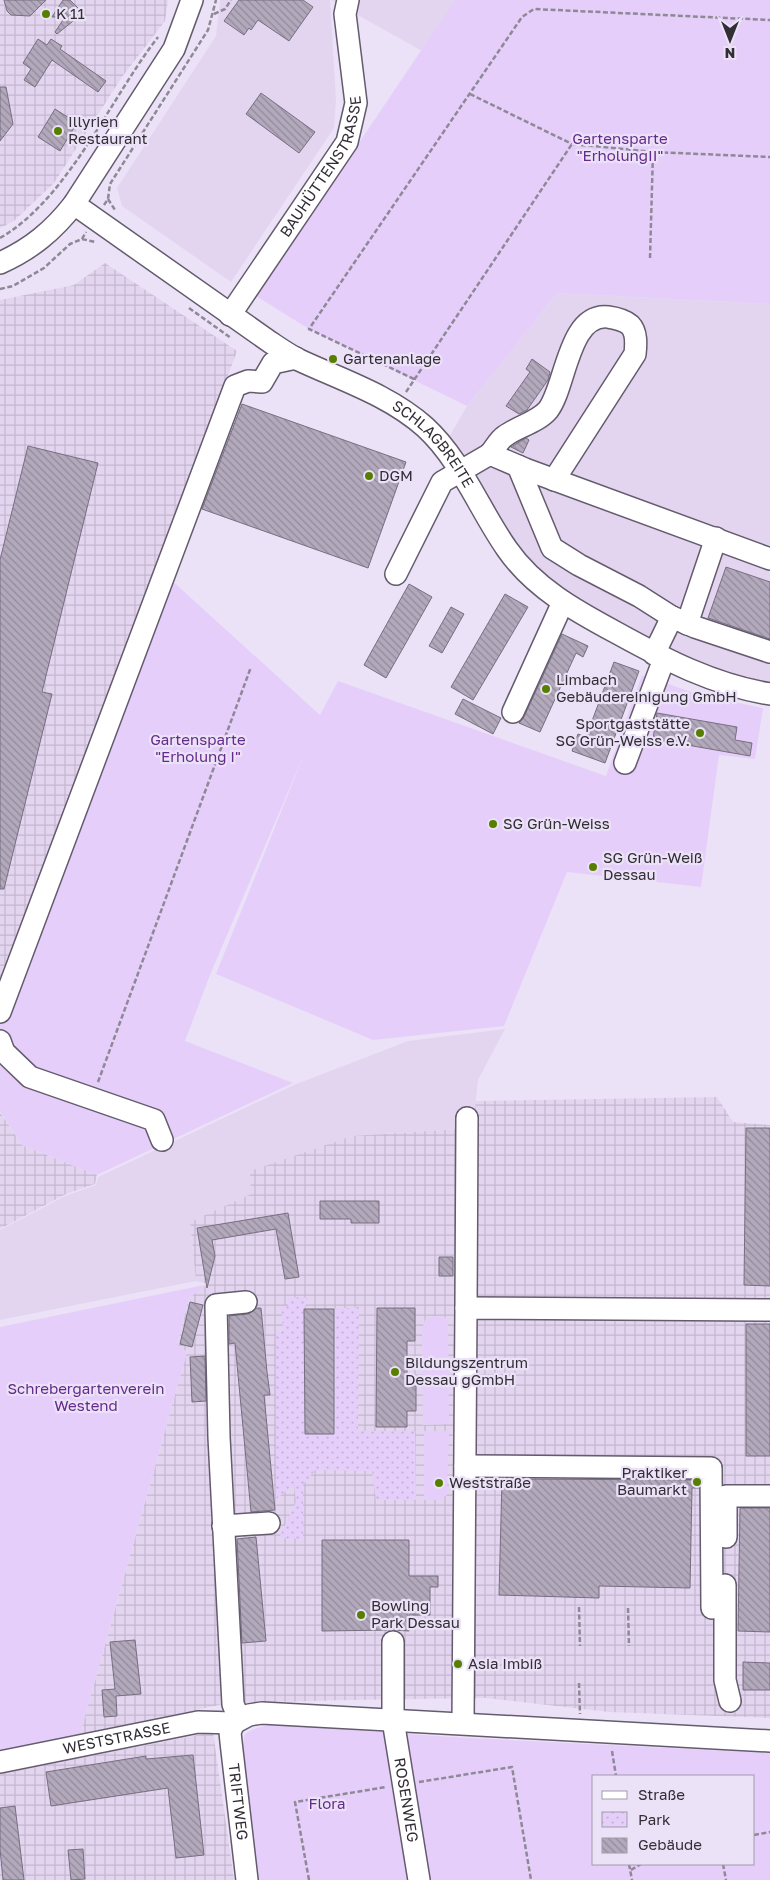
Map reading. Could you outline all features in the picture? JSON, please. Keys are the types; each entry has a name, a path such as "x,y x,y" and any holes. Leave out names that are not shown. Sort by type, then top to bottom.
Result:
{"street":[{"path":"0,263 40,240 58,224 74,204 174,49 192,0"},
{"name":"BAUHÜTTENSTRASSE","path":"230,315 347,142 356,103 345,14 348,0"},
{"name":"SCHLAGBREITE","path":"74,204 230,315 296,358 366,389 397,406 433,435 460,471 507,549 532,578 563,602 659,656 711,680 770,694"},
{"path":"396,574 442,482 490,454 504,436 547,411 560,388 563,369 569,353 590,322 598,317 609,317 625,322 634,332 635,354 554,480"},
{"path":"0,1012 236,386 248,381 262,382 273,363 296,358"},
{"path":"490,454 554,480 770,559"},
{"path":"518,466 552,548 680,620 770,652"},
{"path":"625,763 659,656 680,620 716,538"},
{"path":"513,712 563,602"},
{"path":"0,1041 4,1052 30,1077 91,1100 154,1120 162,1140"},
{"path":"463,1723 467,1118"},
{"path":"237,1721 233,1704 223,1526 216,1305 246,1302"},
{"path":"466,1308 770,1310"},
{"path":"466,1466 710,1468 712,1608"},
{"path":"730,1702 725,1680 726,1496 770,1496"},
{"path":"223,1526 269,1523"},
{"name":"ROSENWEG","path":"393,1642 393,1720 419,1880"},
{"name":"WESTSTRASSE","path":"0,1762 198,1722 237,1721 250,1715 270,1713 770,1741"},
{"name":"TRIFTWEG","path":"237,1721 230,1732 247,1880"}],"path":[{"path":"108,199 110,184 208,30 214,14 216,0"},
{"path":"214,14 225,8 231,0"},
{"path":"572,144 414,379 309,329 522,17 534,8 770,20"},
{"path":"0,238 18,228 54,191 140,61 164,31"},
{"path":"470,94 572,144 653,152 770,157"},
{"path":"650,258 653,152"},
{"path":"0,289 13,286 44,268 70,244 82,239"},
{"path":"91,1100 251,666"},
{"path":"580,1607 580,1646"},
{"path":"628,1608 629,1646"},
{"path":"579,1683 580,1730"},
{"path":"611,1732 616,1775"},
{"path":"512,1767 531,1880"},
{"path":"296,1802 308,1880"},
{"path":"755,1835 770,1832"},
{"path":"630,1865 632,1880"},
{"path":"631,1870 639,1865"},
{"path":"723,1865 726,1880"}],"shaded area":[{"path":"0,0 168,0 165,21 122,77 54,183 14,221 0,228"},
{"path":"220,0 330,0 336,99 334,128 231,282 122,206 117,188 216,36"},
{"path":"331,0 455,0 422,51"},
{"path":"105,263 237,351 0,997 0,300 74,285"},
{"path":"557,293 770,304 770,683 750,681 713,669 668,648 550,582 518,549 449,437 467,406"},
{"path":"505,1029 478,1080 473,1128 352,1136 251,1194 190,1222 196,1281 0,1320 0,1230 65,1196 96,1185 98,1177 294,1085 408,1041"},
{"path":"717,1097 733,1122 770,1125 770,1718 609,1712 486,1698 351,1700 229,1703 80,1734 187,1352 177,1345 189,1298 208,1284 196,1281 190,1222 251,1194 250,1171 352,1136 473,1128 476,1101"},
{"path":"0,1112 22,1145 97,1175 95,1184 66,1194 0,1229"},
{"path":"213,1732 234,1880 0,1880 0,1774"}],"green space":[{"name":"Gartensparte \"ErholungII\"","path":"455,0 770,0 770,304 557,293 467,406 309,329 256,296"},
{"name":"Gartensparte \"Erholung I\"","path":"158,568 320,715 338,681 606,776 642,675 700,695 763,708 755,759 719,755 701,887 567,872 504,1026 373,1040 216,974 305,752 210,975 185,1041 293,1083 97,1175 22,1145 0,1111 0,997"},
{"name":"Schrebergartenverein Westend","path":"209,1284 189,1298 177,1344 187,1352 80,1734 0,1753 0,1327"},
{"path":"289,1297 308,1298 304,1310 305,1434 334,1434 334,1309 359,1307 358,1431 415,1431 416,1500 376,1500 372,1471 315,1470 303,1485 303,1539 279,1538 296,1502 294,1485 276,1499 276,1333 283,1330 281,1306 288,1306"},
{"path":"432,1316 445,1317 448,1322 449,1424 423,1425 422,1329 425,1320"},
{"path":"424,1431 449,1431 447,1495 439,1500 424,1500"},
{"name":"Flora","path":"271,1724 450,1737 770,1753 770,1880 258,1880 242,1746 245,1734"}],"building":[{"path":"4,0 46,0 30,16 11,15 7,11"},
{"path":"63,0 70,0 83,13 57,34 55,32 65,17 52,17"},
{"path":"239,0 303,0 313,7 289,41 258,20 251,30 249,28 244,35 224,21"},
{"path":"38,39 47,45 51,39 62,46 60,49 106,81 98,92 52,60 35,87 24,80 31,69 23,63"},
{"path":"0,87 6,87 13,124 0,141"},
{"path":"261,93 315,132 299,153 246,114"},
{"path":"55,109 77,123 60,151 38,137"},
{"path":"532,359 550,372 548,380 527,410 519,414 506,406 530,372 526,369"},
{"path":"242,404 406,462 368,568 202,509"},
{"path":"526,438 529,440 523,453 511,447"},
{"path":"28,446 98,463 42,692 52,694 4,889 0,889 0,560"},
{"path":"726,567 770,582 770,639 708,618"},
{"path":"409,584 432,597 386,678 364,665"},
{"path":"505,594 528,607 473,700 451,687"},
{"path":"451,607 464,614 442,653 429,646"},
{"name":"Limbach Gebäudereinigung GmbH","path":"562,634 588,646 583,657 576,653 540,732 519,723 524,717"},
{"path":"614,662 639,671 605,763 572,751 578,734 586,737"},
{"path":"463,699 501,718 493,734 455,714"},
{"path":"657,713 737,727 735,740 752,743 750,756 653,739"},
{"path":"746,1128 770,1128 770,1286 744,1285"},
{"path":"320,1201 379,1201 379,1223 351,1223 351,1219 320,1219"},
{"path":"288,1213 299,1277 285,1279 276,1229 212,1240 215,1256 207,1288 197,1228"},
{"path":"439,1257 453,1257 453,1276 439,1276"},
{"path":"190,1302 203,1305 192,1347 180,1344"},
{"path":"257,1308 261,1308 270,1395 264,1395 275,1510 251,1512 235,1343 229,1344 229,1316 248,1314"},
{"path":"377,1308 415,1308 415,1341 407,1341 407,1386 416,1386 416,1411 407,1411 407,1427 376,1427"},
{"path":"304,1309 334,1309 334,1434 305,1434"},
{"path":"746,1324 770,1324 770,1456 746,1456"},
{"path":"205,1356 206,1401 192,1402 190,1357"},
{"path":"502,1479 699,1480 699,1488 692,1488 690,1588 599,1586 599,1598 499,1595"},
{"path":"740,1508 770,1508 770,1632 738,1631"},
{"path":"256,1537 266,1641 242,1643 237,1539"},
{"path":"322,1540 409,1540 409,1576 438,1576 438,1587 430,1587 430,1615 409,1615 409,1631 322,1631"},
{"path":"135,1640 141,1694 116,1696 117,1716 104,1717 102,1690 115,1689 110,1642"},
{"path":"743,1662 770,1663 770,1690 743,1690"},
{"path":"193,1755 204,1855 176,1858 168,1788 51,1806 46,1772 146,1756 146,1759"},
{"path":"15,1806 24,1880 3,1880 0,1849 0,1808"},
{"path":"83,1849 85,1879 71,1880 68,1850"}],"place":[{"name":"K 11","path":"46,14"},
{"name":"Illyrien Restaurant","path":"58,131"},
{"name":"Gartenanlage","path":"333,359"},
{"name":"DGM","path":"369,476"},
{"name":"Limbach Gebäudereinigung GmbH","path":"546,689"},
{"name":"Sportgaststätte SG Grün-Weiss e.V.","path":"700,733"},
{"name":"SG Grün-Weiss","path":"493,824"},
{"name":"SG Grün-Weiß Dessau","path":"593,867"},
{"name":"Bildungszentrum Dessau gGmbH","path":"395,1372"},
{"name":"Praktiker Baumarkt","path":"697,1482"},
{"name":"Weststraße","path":"439,1483"},
{"name":"Bowling Park Dessau","path":"361,1615"},
{"name":"Asia Imbiß","path":"458,1664"}]}
